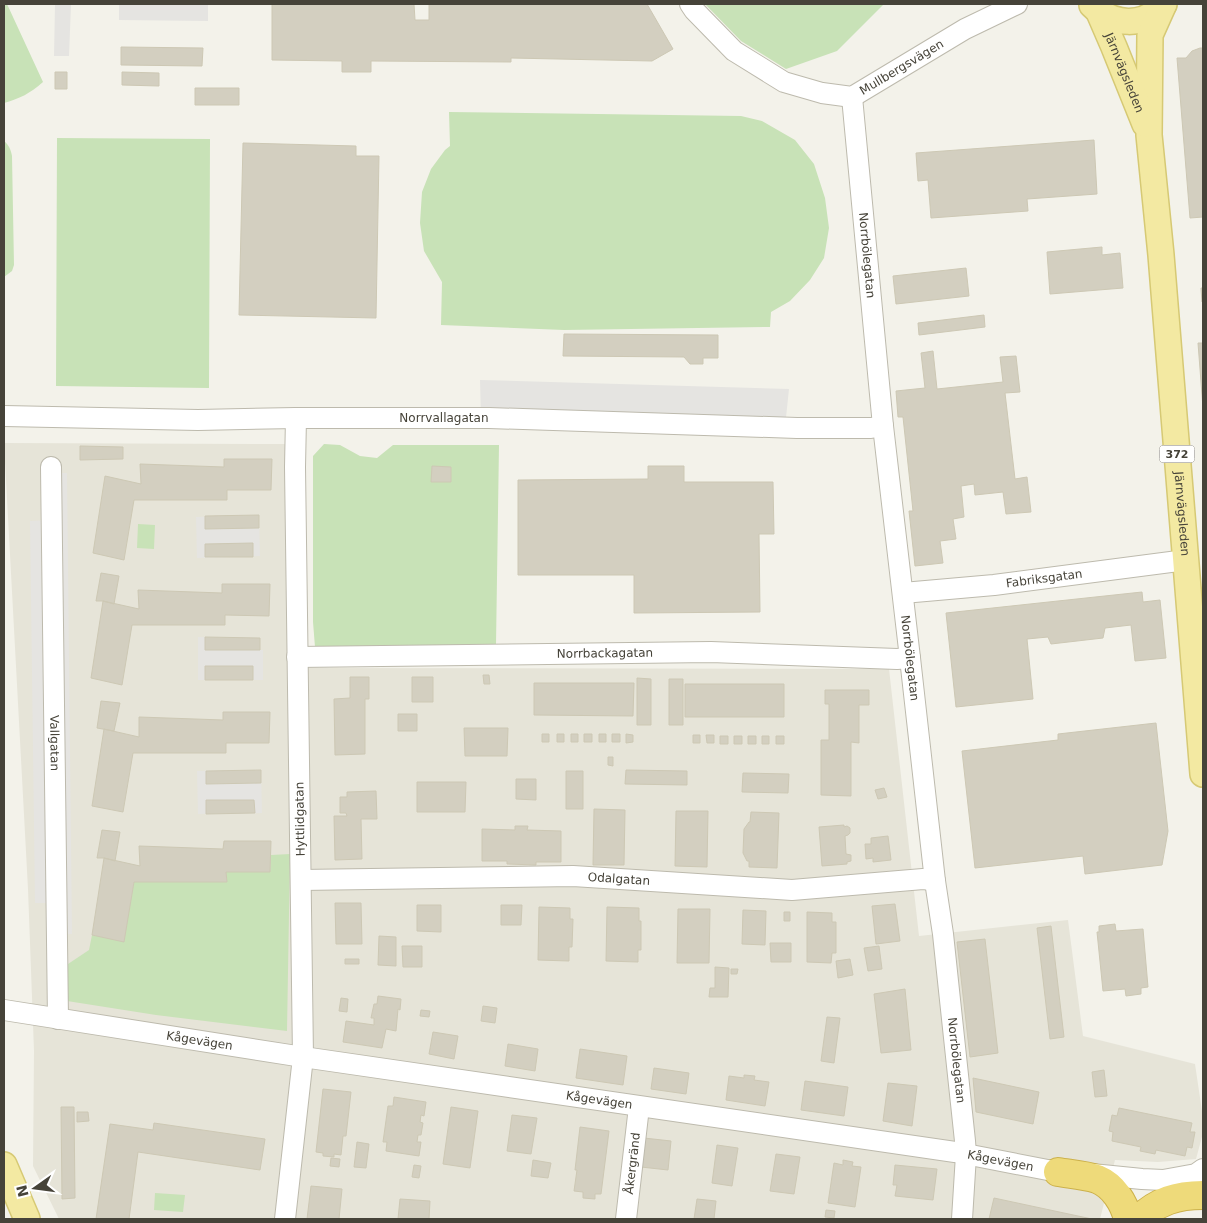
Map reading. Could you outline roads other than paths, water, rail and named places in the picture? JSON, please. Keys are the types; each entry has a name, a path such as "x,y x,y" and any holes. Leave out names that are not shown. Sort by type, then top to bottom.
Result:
{"highway":[{"path":"1058,1172 1093,1178 1104,1183 1114,1191 1122,1202 1128,1219"},
{"path":"1139,1219 1170,1199 1181,1196 1201,1177"}],"main road":[{"name":"372","path":"1095,7 1112,19 1127,22 1143,19 1164,5"},
{"name":"Järnvägsleden","path":"1164,5 1150,35 1149,135 1160,246 1203,774"},
{"name":"Järnvägsleden","path":"1095,7 1118,56 1149,135"},
{"path":"4,1165 27,1219"}],"street":[{"name":"Mullbergsvägen","path":"690,4 734,51 784,82 822,93 852,97 965,29 1017,4"},
{"name":"Norrbölegatan","path":"852,97 883,426 935,881 944,944 966,1155 962,1219"},
{"name":"Norrvallagatan","path":"4,416 198,420 489,418 797,428 871,428 883,426"},
{"name":"Hyttlidgatan","path":"285,1219 303,1057 295,467 296,418"},
{"name":"Vallgatan","path":"50,467 58,1019"},
{"name":"Fabriksgatan","path":"903,593 994,585 1186,560"},
{"name":"Norrbackagatan","path":"298,657 712,652 910,658"},
{"name":"Odalgatan","path":"301,880 572,876 792,890 923,879 935,881"},
{"name":"Kågevägen","path":"4,1010 303,1057 945,1151 1058,1172 1163,1180 1201,1177"},
{"name":"Åkergränd","path":"626,1219 639,1107"}]}
